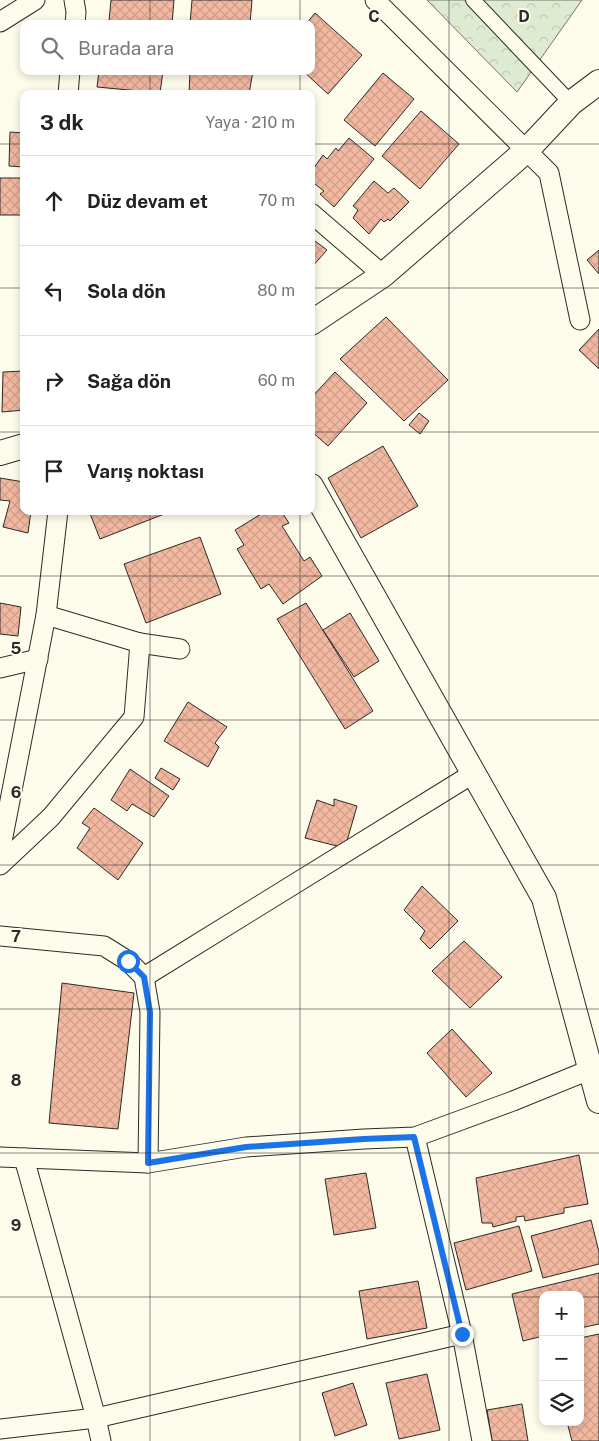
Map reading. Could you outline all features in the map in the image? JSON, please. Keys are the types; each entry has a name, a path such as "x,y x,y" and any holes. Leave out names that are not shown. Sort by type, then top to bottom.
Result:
{"street":[{"path":"0,22 35,0"},
{"path":"74,0 75,20"},
{"path":"375,0 549,173 580,320"},
{"path":"473,0 571,103"},
{"path":"68,90 70,75"},
{"path":"315,325 383,275 527,150 571,103 599,82"},
{"path":"315,216 383,275"},
{"path":"0,453 20,447"},
{"path":"315,493 544,898 594,1068 599,1100"},
{"path":"0,852 46,615 58,515"},
{"path":"46,615 140,643 180,649"},
{"path":"0,865 52,817 134,717 140,643"},
{"path":"0,668 38,659"},
{"path":"144,977 474,773"},
{"path":"0,936 42,938 104,946 128,961 144,977 150,1012 148,1163"},
{"path":"0,1157 148,1163 246,1147 414,1137 594,1068"},
{"path":"414,1137 462,1334 482,1441"},
{"path":"24,1158 101,1441"},
{"path":"0,1429 96,1418 462,1334"}],"green space":[{"path":"427,0 582,0 517,92"}],"building":[{"path":"111,0 174,0 172,20 109,20"},
{"path":"192,0 252,0 250,20 190,20"},
{"path":"315,13 362,55 328,94 307,75 315,75 315,20 309,20"},
{"path":"383,73 414,99 375,146 344,120"},
{"path":"98,75 162,75 160,90 128,90 97,87"},
{"path":"190,75 252,75 250,90 189,90"},
{"path":"421,111 459,144 420,189 382,156"},
{"path":"10,132 20,133 20,167 9,166"},
{"path":"349,138 374,159 334,207 320,194 324,191 315,184 315,166 323,155 327,159 336,148 338,151"},
{"path":"0,178 20,178 20,215 0,215"},
{"path":"374,181 388,193 394,188 409,202 390,221 388,219 384,222 381,219 369,234 353,218 358,210 353,206"},
{"path":"315,241 327,250 315,264"},
{"path":"599,250 599,274 587,260"},
{"path":"386,317 448,380 404,421 340,359"},
{"path":"599,329 599,369 579,350"},
{"path":"20,371 20,410 2,412 3,372"},
{"path":"335,372 367,403 328,446 315,435 315,394"},
{"path":"419,413 429,421 420,434 409,425"},
{"path":"383,446 418,506 361,538 328,478"},
{"path":"0,478 20,481 20,515 30,515 28,533 3,527 10,501 0,500"},
{"path":"91,515 162,515 100,539"},
{"path":"259,515 284,515 289,523 282,526 304,561 310,557 322,576 283,604 269,584 261,589 237,549 244,545 235,530"},
{"path":"200,537 221,594 146,623 124,564"},
{"path":"0,603 21,607 18,636 0,634"},
{"path":"306,603 373,711 345,729 277,619"},
{"path":"350,613 379,661 354,677 323,630"},
{"path":"188,702 227,727 215,743 219,747 208,767 164,741"},
{"path":"161,768 180,779 173,790 155,778"},
{"path":"130,769 169,796 154,817 132,804 127,811 111,800"},
{"path":"334,799 357,806 345,848 305,838 317,800 334,806"},
{"path":"94,808 143,843 118,880 77,848 90,828 82,823"},
{"path":"422,886 458,921 430,949 420,939 425,931 404,910"},
{"path":"464,941 502,977 470,1008 432,971"},
{"path":"62,983 134,993 118,1129 49,1123"},
{"path":"452,1029 492,1073 466,1097 427,1053"},
{"path":"579,1155 588,1204 564,1208 564,1213 525,1221 524,1216 516,1217 516,1221 493,1227 492,1223 482,1223 476,1178"},
{"path":"366,1173 376,1228 334,1235 325,1179"},
{"path":"591,1220 599,1252 599,1264 543,1278 531,1236"},
{"path":"519,1226 532,1271 466,1290 454,1243"},
{"path":"599,1273 599,1324 584,1327 584,1291 539,1291 539,1337 523,1341 512,1294"},
{"path":"418,1281 427,1328 367,1339 359,1291"},
{"path":"599,1334 599,1441 572,1441 568,1426 584,1426 584,1337"},
{"path":"427,1374 440,1430 399,1439 386,1383"},
{"path":"353,1383 367,1425 335,1436 322,1393"},
{"path":"522,1404 528,1441 492,1441 487,1410"}],"route":[{"path":"128,961 144,977 150,1012 148,1163 246,1147 414,1137 462,1334"}]}
